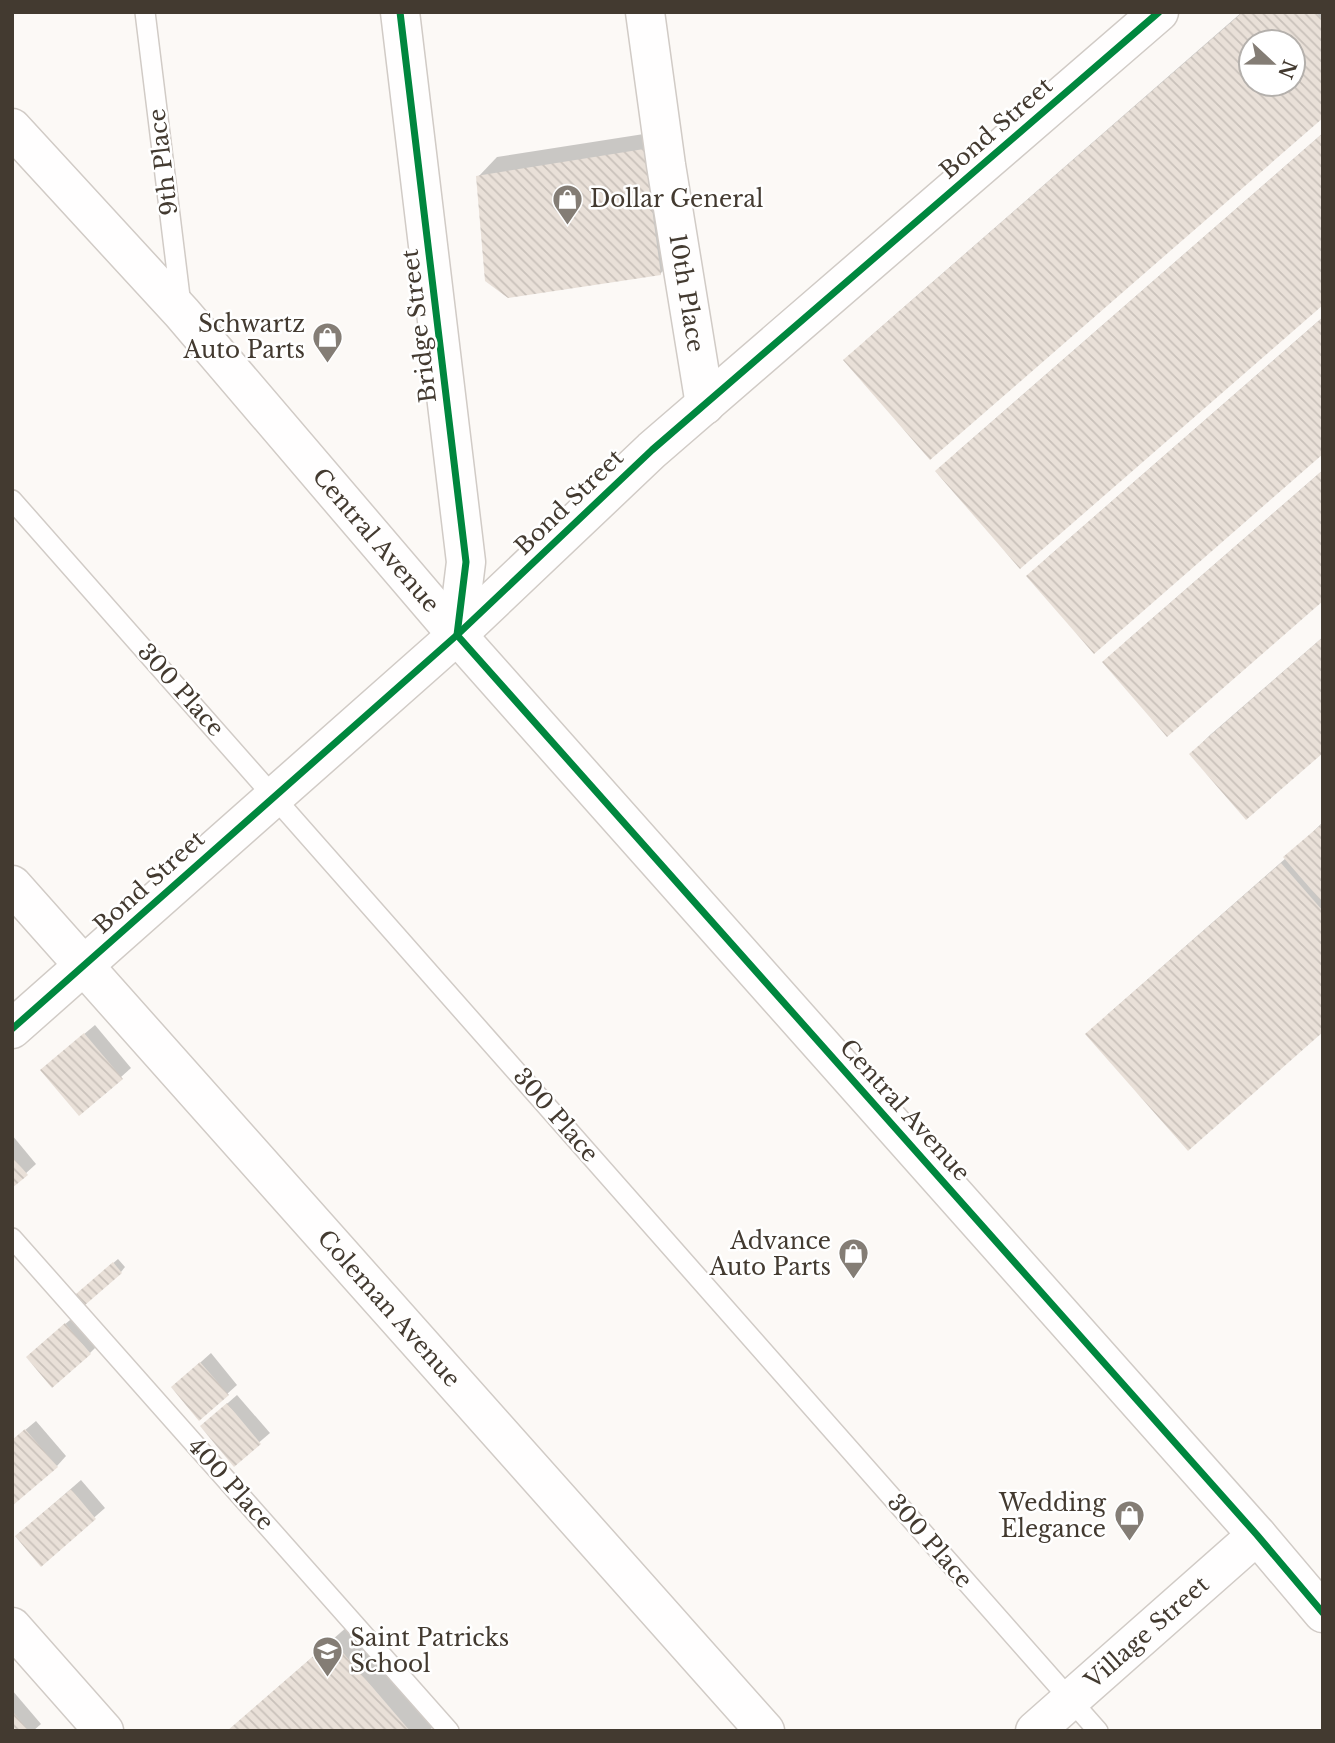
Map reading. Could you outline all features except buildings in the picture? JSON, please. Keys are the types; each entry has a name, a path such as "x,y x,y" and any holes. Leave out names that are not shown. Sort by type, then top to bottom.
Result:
{"street":[{"name":"Bridge Street","path":"400,12 466,562 457,635"},
{"name":"10th Place","path":"645,12 666,165 705,405"},
{"name":"Bond Street","path":"12,1029 457,635 652,450 1159,12"},
{"name":"Central Avenue","path":"12,128 181,313 457,635 1257,1535 1323,1613"},
{"name":"Coleman Avenue","path":"12,885 765,1731"},
{"name":"Village Street","path":"1035,1731 1257,1535"},
{"path":"12,1627 104,1731"}],"lane":[{"name":"9th Place","path":"145,12 181,313"},
{"name":"300 Place","path":"12,500 1098,1731"},
{"name":"400 Place","path":"12,1238 449,1731"}],"cycle path":[{"path":"400,12 466,562 457,635 1257,1535 1323,1613"},
{"path":"12,1029 457,635 652,450 1159,12"}],"place":[{"name":"Dollar General","path":"567,226"},
{"name":"Schwartz Auto Parts","path":"328,364"},
{"name":"Advance Auto Parts","path":"854,1281"},
{"name":"Wedding Elegance","path":"1129,1543"},
{"name":"Saint Patricks School","path":"327,1678"}]}
